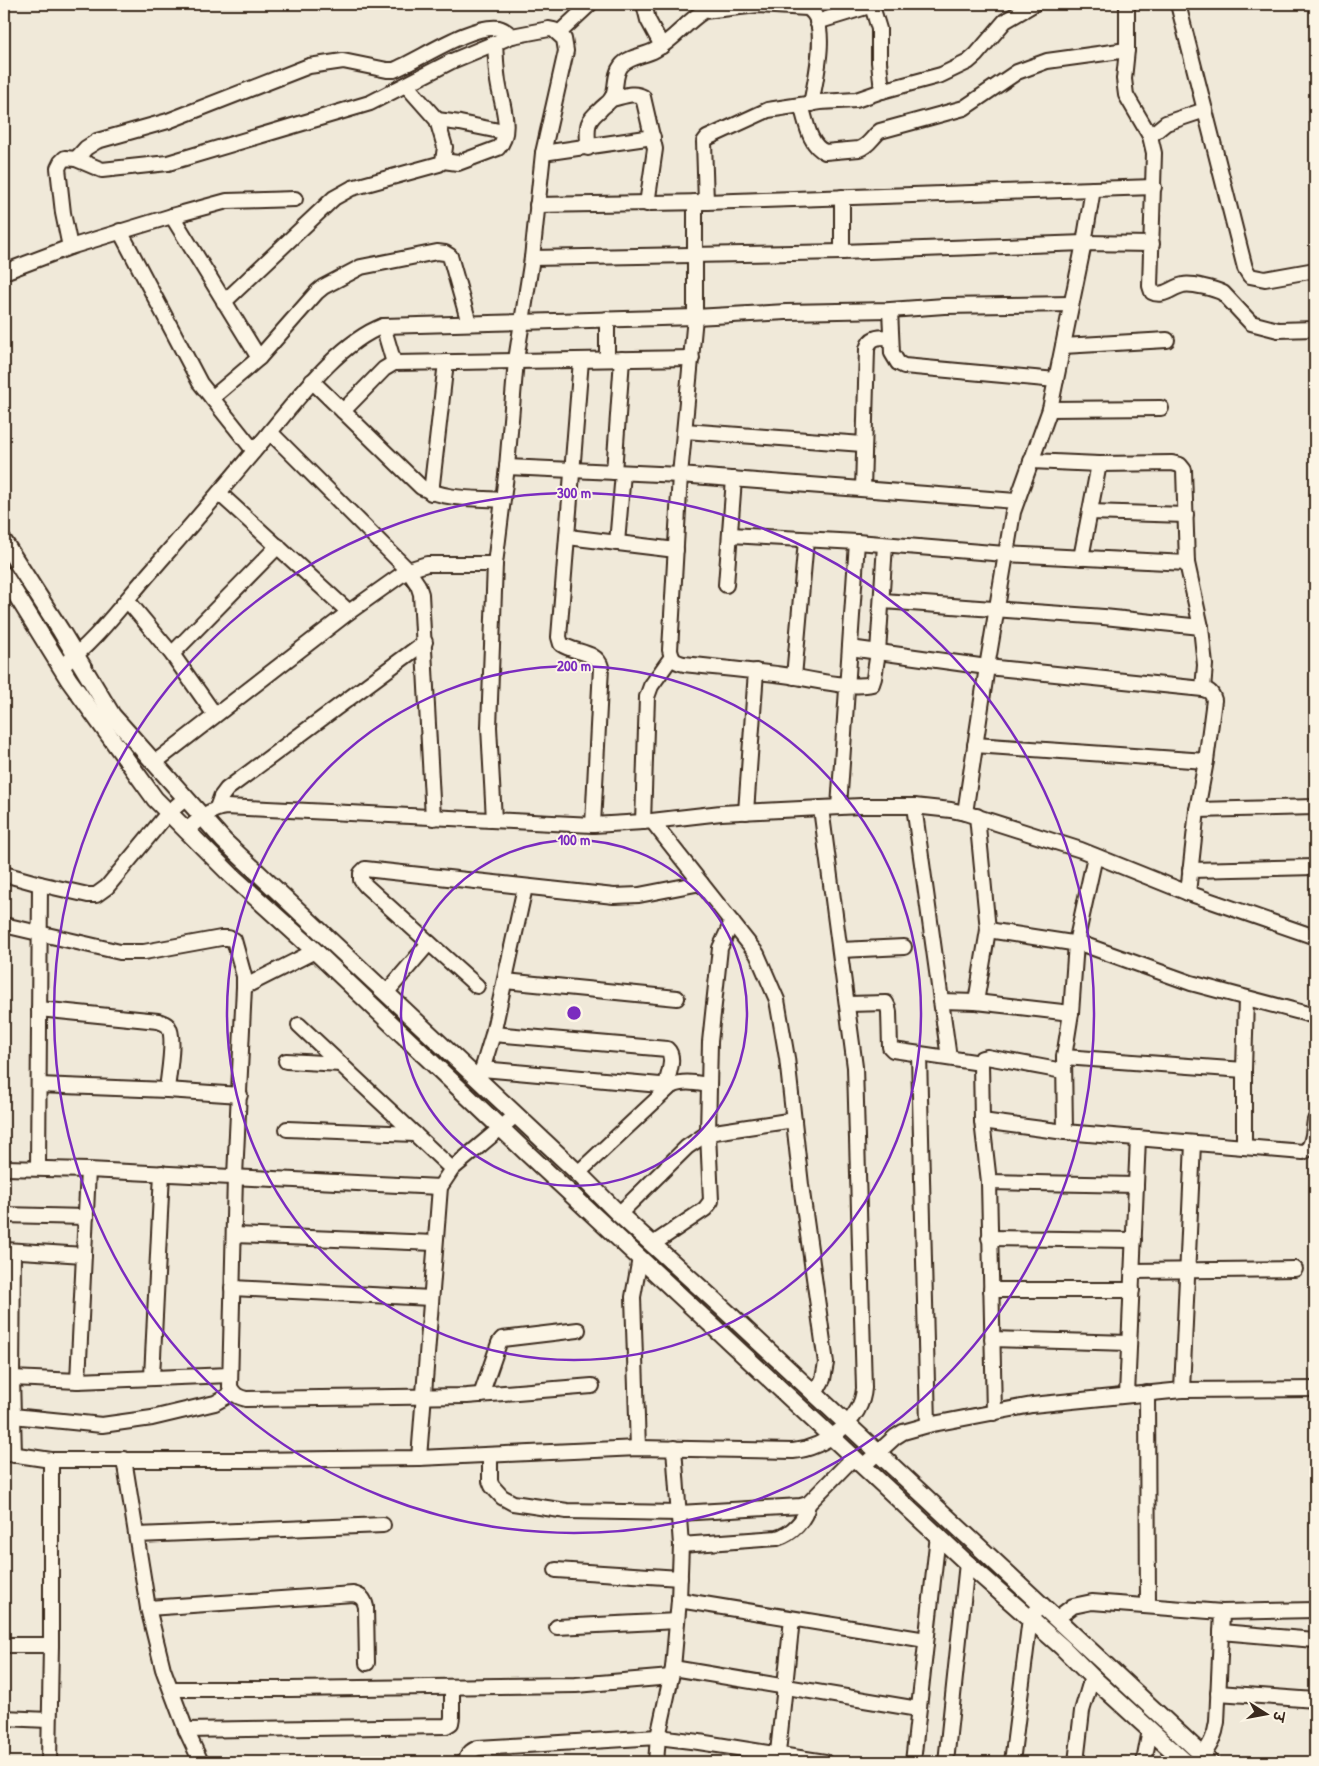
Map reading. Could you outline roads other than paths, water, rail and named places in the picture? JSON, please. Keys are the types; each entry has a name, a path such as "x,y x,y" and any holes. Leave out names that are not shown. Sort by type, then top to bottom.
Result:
{"main road":[{"path":"4,542 112,716 224,841 386,993 480,1075 516,1115 619,1214 1206,1759"},
{"path":"4,575 61,667 155,799 168,813 232,876 315,951 858,1462 967,1563 1062,1647 1185,1762"}],"street":[{"path":"559,33 590,4"},
{"path":"644,4 648,20 662,46"},
{"path":"612,99 617,72 627,60 654,51 696,16 704,12 758,4 807,8 812,10 817,16 820,58 806,104 813,141 820,150 825,152 864,148 880,131 964,108 1017,72 1054,59 1127,50"},
{"path":"814,1394 823,1379 826,1363 800,1185 787,1058 777,1000 757,954 701,883 648,822 647,697 651,686 671,658 680,475 692,358 695,316 695,255 704,142 707,138 759,113 806,104 856,100 941,75 976,56 1005,22 1034,4"},
{"path":"1127,4 1127,50 1124,78 1126,95 1150,136 1154,153 1150,286 1152,292 1162,294 1181,285 1218,290 1251,323 1278,330 1315,329"},
{"path":"1178,4 1246,268 1250,276 1265,279 1315,270"},
{"path":"817,22 874,5 879,30 879,62 882,91"},
{"path":"76,159 86,148 97,141 168,121 309,66 343,61 394,70 465,34 498,28 512,36"},
{"path":"70,247 63,213 58,168 60,162 65,158 76,159 102,170 168,163 370,104 452,61 512,36 549,29 559,33 564,39 566,51 543,153 532,258 516,360 495,564 489,727 494,820"},
{"path":"443,160 458,163 498,148 502,144 506,116 499,86 495,43"},
{"path":"224,302 334,198 343,192 439,164 443,160 445,147 437,120 406,85"},
{"path":"588,148 588,125 590,118 612,99 638,94 642,98 655,149 647,204"},
{"path":"1150,136 1166,122 1205,110"},
{"path":"437,120 504,132"},
{"path":"543,153 588,148 653,137"},
{"path":"537,205 647,204 1154,187"},
{"path":"976,1002 988,930 971,814 975,746 1005,554 1016,500 1050,409 1084,243 1093,188"},
{"path":"842,197 842,252"},
{"path":"4,272 70,247 227,201 295,199"},
{"path":"172,216 259,358"},
{"path":"120,232 194,372 254,451"},
{"path":"532,258 842,252 1084,243 1152,244"},
{"path":"212,398 259,358 322,287 360,266 436,252 445,253 450,256 469,323"},
{"path":"61,667 76,656 127,600 312,381 336,357 371,330 382,326 890,310 944,306 1071,304"},
{"path":"890,310 892,353 894,359 904,366 1056,380"},
{"path":"607,319 607,359"},
{"path":"382,326 394,363"},
{"path":"863,489 867,349 872,340 878,337 891,336"},
{"path":"1063,346 1167,340"},
{"path":"343,411 384,368 394,363 692,358"},
{"path":"616,543 622,359"},
{"path":"581,360 560,637 561,644 566,647 594,656 599,661 601,668 593,825"},
{"path":"431,493 446,362"},
{"path":"312,381 421,487 431,493 443,495 502,500"},
{"path":"1050,409 1161,408"},
{"path":"685,431 863,444"},
{"path":"270,432 408,570 418,585 421,594 425,642 433,818"},
{"path":"1031,460 1099,464 1172,463 1180,465 1184,470 1187,563 1201,627 1205,665 1203,689"},
{"path":"1082,558 1099,464"},
{"path":"506,467 680,475 1016,500"},
{"path":"726,585 734,479"},
{"path":"219,493 349,612"},
{"path":"1090,512 1186,515"},
{"path":"731,535 857,542 1005,554 1187,563"},
{"path":"568,538 676,550"},
{"path":"794,677 806,540"},
{"path":"839,807 857,542"},
{"path":"671,658 676,662 684,664 756,671 865,686 872,684 878,652 883,601 885,545"},
{"path":"172,654 278,546"},
{"path":"154,763 349,612 408,570 427,564 495,564"},
{"path":"127,600 172,654 215,715"},
{"path":"883,601 996,608 1201,627"},
{"path":"217,808 221,797 227,789 425,642"},
{"path":"850,648 987,668 1209,691 1213,695 1214,700 1197,810 1188,893"},
{"path":"746,812 756,671"},
{"path":"975,746 1206,761"},
{"path":"4,874 88,895 96,895 107,887 168,813 186,798"},
{"path":"914,806 949,1058"},
{"path":"186,830 202,816 217,808 226,807 593,825 648,822 704,814 839,807 914,806 971,814 1095,856 1188,893 1315,936"},
{"path":"1197,810 1315,807"},
{"path":"84,1254 8,1251 13,1416 9,1454 51,1460 246,1460 419,1458 638,1448 793,1451 812,1448 847,1424 861,1404 864,1388 855,1067 822,808"},
{"path":"1065,1132 1063,1071 1076,943 1095,856"},
{"path":"1190,870 1315,867"},
{"path":"477,986 366,886 361,880 361,873 365,868 614,896 627,896 701,883"},
{"path":"38,1168 40,884"},
{"path":"525,887 493,1034 480,1075 668,1085 686,1082 709,1085"},
{"path":"653,1244 705,1209 711,1201 708,1133 710,1042 720,948 732,922"},
{"path":"4,925 120,952 144,952 228,938 234,940 237,946 244,987 235,1176 230,1375 230,1387 233,1393 246,1399 424,1397 481,1395 592,1386"},
{"path":"988,930 1076,943 1191,983 1315,1016"},
{"path":"386,993 430,943"},
{"path":"841,950 904,947"},
{"path":"244,987 315,951"},
{"path":"505,981 677,998"},
{"path":"1244,1146 1246,998"},
{"path":"941,1001 976,1002 1070,1013"},
{"path":"848,1004 886,1003 890,1012 890,1047 893,1050 981,1063"},
{"path":"39,1009 158,1021 167,1025 171,1032 172,1042 167,1090"},
{"path":"299,1025 452,1169"},
{"path":"493,1034 667,1049 670,1052 668,1085 578,1173"},
{"path":"919,1054 928,1425"},
{"path":"994,1413 989,1182 982,1121 982,1058 987,1057 1063,1071"},
{"path":"1064,1057 1244,1070"},
{"path":"286,1061 341,1064"},
{"path":"39,1085 240,1095"},
{"path":"419,1458 440,1187 452,1169 516,1115"},
{"path":"619,1214 687,1147 708,1133 794,1120"},
{"path":"982,1121 1065,1132 1297,1152 1308,1150 1315,1120"},
{"path":"287,1129 415,1134"},
{"path":"1127,1395 1138,1138"},
{"path":"1182,1390 1192,1142"},
{"path":"4,1168 235,1176 440,1187"},
{"path":"78,1381 88,1170"},
{"path":"152,1377 162,1173"},
{"path":"989,1182 1136,1185"},
{"path":"4,1214 86,1217"},
{"path":"234,1235 435,1243"},
{"path":"989,1238 1134,1240"},
{"path":"638,1448 633,1297 640,1258"},
{"path":"1132,1270 1295,1269"},
{"path":"232,1288 431,1298"},
{"path":"991,1290 1132,1290"},
{"path":"481,1395 502,1339 578,1330"},
{"path":"992,1339 1129,1343"},
{"path":"12,1378 78,1381 230,1375"},
{"path":"490,1455 490,1481 492,1486 507,1501 567,1511 679,1513 801,1506 808,1504 858,1462 877,1453 895,1437 903,1432 928,1425 1032,1405 1146,1393 1182,1390 1315,1389"},
{"path":"13,1416 102,1425 152,1418 216,1403 233,1393"},
{"path":"1146,1393 1148,1606"},
{"path":"656,1762 658,1737 672,1673 679,1600 681,1545 674,1448"},
{"path":"124,1459 148,1608 163,1669 186,1730 201,1762"},
{"path":"49,1762 48,1720 52,1645 51,1460"},
{"path":"681,1545 785,1536 804,1518 808,1504"},
{"path":"137,1535 383,1525"},
{"path":"913,1762 938,1535"},
{"path":"946,1762 967,1563"},
{"path":"556,1570 680,1578"},
{"path":"148,1608 353,1594 365,1600 367,1663"},
{"path":"679,1600 926,1640"},
{"path":"1056,1619 1073,1606 1092,1602 1222,1612 1315,1610"},
{"path":"1012,1762 1030,1618 1041,1605"},
{"path":"1206,1759 1215,1735 1222,1612"},
{"path":"778,1758 792,1618"},
{"path":"557,1627 677,1621"},
{"path":"1221,1632 1315,1640"},
{"path":"4,1645 52,1645"},
{"path":"171,1689 576,1685 672,1673 785,1687 918,1709"},
{"path":"1076,1762 1082,1711 1092,1677"},
{"path":"186,1730 446,1726 450,1723 452,1717 452,1687"},
{"path":"1218,1693 1315,1700"},
{"path":"4,1718 48,1720"},
{"path":"1144,1762 1150,1730"},
{"path":"465,1762 467,1755 478,1748 658,1737 778,1758 824,1762"}]}
